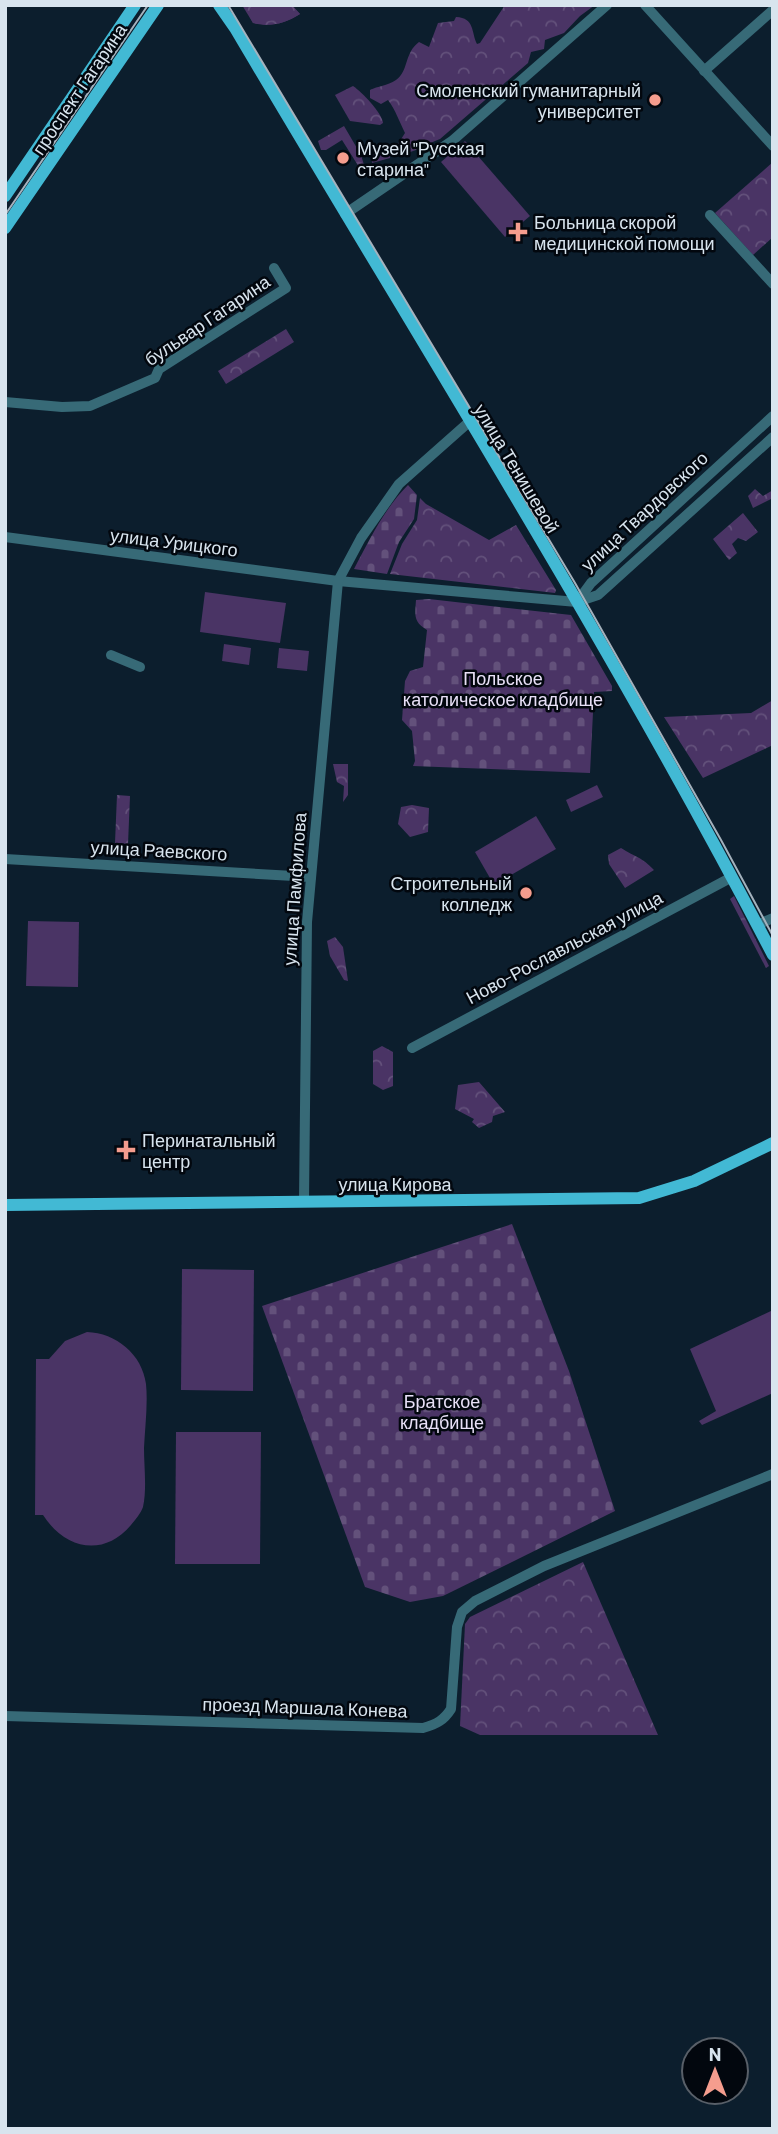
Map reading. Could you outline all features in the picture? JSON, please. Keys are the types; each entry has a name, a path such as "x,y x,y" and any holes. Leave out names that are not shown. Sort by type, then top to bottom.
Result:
{"main road":[{"name":"проспект Гагарина","path":"5,196 135,5"},
{"name":"проспект Гагарина","path":"5,228 158,5"},
{"name":"улица Тенишевой","path":"217,6 577,602 773,955"},
{"name":"улица Кирова","path":"5,1205 639,1198 694,1181 773,1143"}],"street":[{"path":"345,214 452,141 607,5"},
{"path":"645,5 773,146"},
{"path":"704,71 773,10"},
{"path":"710,215 773,284"},
{"name":"бульвар Гагарина","path":"5,402 62,407 90,406 155,378 159,369 286,288 274,268"},
{"name":"улица Твардовского","path":"577,602 591,583 773,416"},
{"path":"338,580 361,538 399,484 469,422"},
{"name":"улица Твардовского","path":"577,602 598,595 773,437"},
{"path":"726,460 735,471"},
{"name":"улица Урицкого","path":"5,537 338,580 577,602"},
{"name":"улица Памфилова","path":"304,1201 307,922 338,580"},
{"path":"111,654 140,667"},
{"name":"улица Раевского","path":"5,859 311,877"},
{"name":"Ново-Рославльская улица","path":"412,1048 732,877"},
{"path":"757,925 773,918"},
{"name":"проезд Маршала Конева","path":"5,1716 424,1728 445,1718 451,1709 457,1627 462,1612 475,1601 544,1566 773,1474"}],"green space":[{"path":"242,5 292,5 300,14 277,24 253,23"},
{"path":"244,5 254,5 260,16 268,21 285,18 292,6 300,14 277,24 253,23"},
{"path":"505,5 595,5 564,33 545,40 544,49 531,52 528,63 440,139 414,151 397,153 398,144 405,133 388,100 381,104 370,98 370,90 396,80 403,72 414,46 419,42 429,47 438,23 454,21 456,17 466,20 477,44"},
{"path":"353,86 371,103 383,123 380,125 350,121 335,95"},
{"path":"344,126 364,165 359,167 342,140 326,150 321,150 318,141"},
{"path":"465,141 530,216 505,237 441,162"},
{"path":"377,148 390,158 372,163 371,149"},
{"path":"773,162 773,237 753,255 715,213"},
{"path":"286,329 294,342 226,384 218,371"},
{"path":"408,485 417,495 414,519 399,542 387,574 354,569 385,514"},
{"path":"755,489 763,496 773,490 773,498 753,508 748,496"},
{"path":"420,498 489,540 516,525 556,590 555,593 390,574 402,544 417,520"},
{"path":"743,513 758,532 746,541 738,538 732,544 737,553 729,560 713,539"},
{"path":"205,592 286,603 280,643 200,632"},
{"name":"Польское католическое кладбище","path":"429,599 571,615 612,686 612,691 594,692 590,773 413,766 415,761 412,731 402,720 405,681 410,671 423,667 427,630 419,624 415,610 416,600"},
{"path":"224,644 251,648 249,665 222,661"},
{"path":"279,648 309,651 307,671 277,668"},
{"path":"773,700 773,745 703,778 664,717 751,713"},
{"path":"333,764 348,764 348,795 343,802 344,786 337,782"},
{"path":"597,785 603,797 571,812 566,800"},
{"path":"117,795 130,796 128,844 115,843"},
{"path":"412,805 429,808 428,832 410,837 398,824 401,807"},
{"path":"536,816 556,849 494,885 475,852"},
{"path":"621,848 654,870 625,888 609,864 608,855"},
{"path":"734,896 769,966 766,968 730,899"},
{"path":"28,921 79,922 78,987 26,986"},
{"path":"335,937 343,947 348,981 344,980 330,956 327,941"},
{"path":"382,1046 393,1052 393,1086 383,1090 373,1084 373,1051"},
{"path":"479,1082 505,1112 493,1116 492,1122 479,1128 472,1122 474,1119 455,1109 458,1085"},
{"name":"Братское кладбище","path":"512,1224 569,1371 615,1511 443,1596 410,1602 365,1587 262,1306"},
{"path":"182,1269 254,1270 253,1391 181,1390"},
{"path":"773,1310 773,1393 702,1425 699,1421 716,1411 690,1349"},
{"path":"87,1332 108,1336 126,1347 144,1373 147,1392 143,1507 133,1523 120,1535 97,1545 73,1542 52,1527 43,1515 35,1515 36,1359 49,1359 65,1341"},
{"path":"176,1432 261,1432 260,1564 175,1564"},
{"path":"583,1562 658,1735 480,1735 460,1726 465,1624 470,1617"}],"tram line":[{"path":"5,215 148,5"},
{"path":"228,5 575,583 773,936"}],"place":[{"name":"Смоленский гуманитарный университет","path":"655,100"},
{"name":"Музей \"Русская старина\"","path":"343,158"},
{"name":"Больница скорой медицинской помощи","path":"518,232"},
{"name":"Строительный колледж","path":"526,893"},
{"name":"Перинатальный центр","path":"126,1150"}]}
